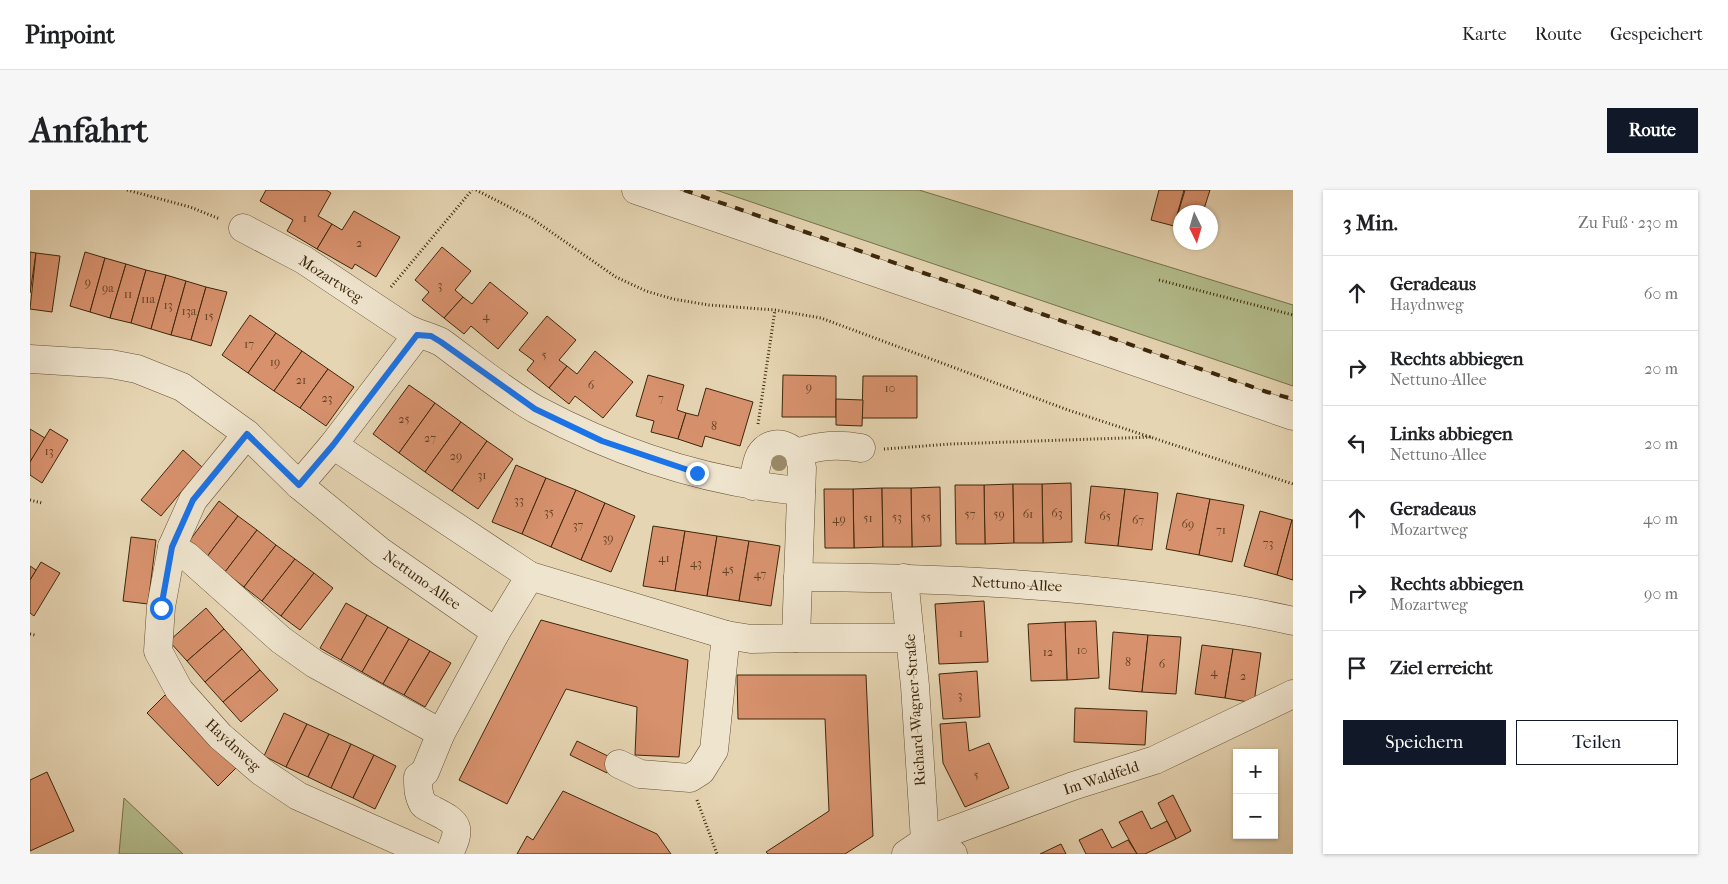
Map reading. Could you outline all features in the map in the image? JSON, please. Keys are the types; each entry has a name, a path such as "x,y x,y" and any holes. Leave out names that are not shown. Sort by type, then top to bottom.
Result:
{"street":[{"path":"636,190 1293,416"},
{"name":"Mozartweg","path":"243,228 304,260 417,335 431,336 441,342 535,409 602,441 697,473 753,486 801,491"},
{"path":"299,485 333,445 417,335"},
{"name":"Nettuno-Allee","path":"30,359 111,364 138,369 182,387 247,434 299,485 381,552 496,632"},
{"name":"Haydnweg","path":"247,434 193,500 172,547 161,608 158,651 179,690 220,736 262,772 298,796 430,854"},
{"path":"333,445 530,576 726,635 751,639 910,638"},
{"path":"753,486 757,464 763,451 769,446 785,445 798,453 802,468 796,638"},
{"path":"798,453 819,446 843,445 861,448"},
{"path":"172,547 187,556 281,640 315,664 441,733"},
{"path":"449,854 457,836 456,826 450,819 424,805 418,791 418,777 425,772 441,733 496,632 530,576"},
{"name":"Nettuno-Allee","path":"798,577 904,578 1067,587 1177,601 1293,622"},
{"name":"Richard-Wagner-Straße","path":"904,578 910,638 915,848"},
{"path":"619,764 640,774 690,778 700,771 714,750 726,635"},
{"name":"Im Waldfeld","path":"915,848 1073,786 1155,760 1293,694"},
{"path":"915,848 953,854"}],"path":[{"path":"128,190 190,207 243,228"},
{"path":"374,307 474,190 531,218 616,277 646,291 673,299 709,305 775,310 820,318 1068,410 1293,484"},
{"path":"1159,280 1293,315"},
{"path":"763,451 756,443 775,310"},
{"path":"861,448 869,450 951,444 1118,440 1152,437"},
{"path":"30,500 42,503"},
{"path":"30,634 35,635"},
{"path":"690,778 717,854"}],"green space":[{"path":"716,190 919,190 1293,305 1293,386"},
{"path":"124,798 183,854 119,854"}],"building":[{"path":"266,190 326,190 331,193 318,216 332,224 317,249 287,231 293,220 260,201"},
{"path":"1159,190 1184,190 1180,205 1173,205 1173,226 1151,220"},
{"path":"1185,190 1210,190 1205,205 1181,205"},
{"path":"354,211 400,237 376,277 355,264 352,269 317,249 332,224 342,230"},
{"path":"442,247 471,271 455,290 463,297 444,318 422,300 429,292 415,280"},
{"path":"30,252 36,253 30,293"},
{"path":"85,252 105,258 90,312 70,306"},
{"path":"36,253 60,256 52,312 30,309"},
{"path":"105,258 126,264 110,318 90,312"},
{"path":"126,264 146,270 131,323 110,318"},
{"path":"146,270 166,275 151,329 131,323"},
{"path":"166,275 186,281 171,335 151,329"},
{"path":"186,281 206,287 191,340 171,335"},
{"path":"490,282 528,313 498,349 471,326 464,334 444,318 463,297 472,304"},
{"path":"206,287 227,292 211,346 191,340"},
{"path":"250,315 276,333 248,373 222,355"},
{"path":"547,316 576,340 559,360 567,366 549,388 527,370 534,361 519,350"},
{"path":"276,333 302,351 274,391 248,373"},
{"path":"302,351 328,369 300,408 274,391"},
{"path":"595,351 633,382 603,418 575,396 569,404 549,388 567,366 577,374"},
{"path":"328,369 354,387 326,426 300,408"},
{"path":"648,375 684,385 677,410 686,413 678,439 651,432 654,421 636,416"},
{"path":"783,375 836,376 836,417 782,417"},
{"path":"863,376 917,376 917,418 862,418"},
{"path":"409,385 435,403 399,453 373,434"},
{"path":"706,388 753,402 740,446 705,436 702,447 678,439 686,413 698,416"},
{"path":"836,399 863,400 862,426 836,425"},
{"path":"435,403 461,422 425,472 399,453"},
{"path":"461,422 487,441 452,491 425,472"},
{"path":"30,429 45,438 30,462"},
{"path":"50,429 68,440 42,483 30,475 30,462"},
{"path":"487,441 513,459 478,509 452,491"},
{"path":"183,450 202,467 161,516 141,500"},
{"path":"516,465 546,478 522,534 492,522"},
{"path":"546,478 576,490 551,547 522,534"},
{"path":"1071,483 1072,542 1043,543 1042,484"},
{"path":"1013,484 1014,543 985,544 984,485"},
{"path":"1013,484 1042,484 1043,543 1014,543"},
{"path":"955,485 984,485 985,544 956,544"},
{"path":"1091,486 1125,489 1118,546 1085,543"},
{"path":"940,487 941,546 912,547 911,488"},
{"path":"882,488 883,547 854,548 853,489"},
{"path":"882,488 911,488 912,547 883,547"},
{"path":"824,489 853,489 854,548 825,548"},
{"path":"1125,489 1158,493 1152,550 1118,546"},
{"path":"576,490 605,503 581,560 551,547"},
{"path":"1177,493 1210,499 1199,555 1166,549"},
{"path":"1210,499 1244,505 1232,562 1199,555"},
{"path":"219,501 238,516 206,558 187,544"},
{"path":"605,503 635,516 611,572 581,560"},
{"path":"1260,511 1292,520 1277,575 1244,566"},
{"path":"238,516 257,530 225,572 206,558"},
{"path":"1293,520 1293,580 1277,575"},
{"path":"653,526 685,531 675,591 643,586"},
{"path":"257,530 276,545 244,587 225,572"},
{"path":"685,531 717,536 707,596 675,591"},
{"path":"717,536 749,541 739,601 707,596"},
{"path":"131,537 156,540 148,604 123,601"},
{"path":"749,541 780,546 771,606 739,601"},
{"path":"276,545 295,559 262,601 244,587"},
{"path":"295,559 314,573 281,616 262,601"},
{"path":"41,562 60,573 34,616 30,613 30,580"},
{"path":"30,566 36,570 30,580"},
{"path":"314,573 333,588 300,630 281,616"},
{"path":"984,601 988,662 939,664 935,604"},
{"path":"346,603 367,615 341,660 320,648"},
{"path":"206,608 224,629 187,661 169,641"},
{"path":"367,615 388,627 362,672 341,660"},
{"path":"541,620 688,660 679,757 635,755 637,707 566,689 507,804 459,780"},
{"path":"1096,621 1099,678 1067,680 1065,622"},
{"path":"1065,622 1067,680 1031,681 1028,624"},
{"path":"388,627 409,639 383,684 362,672"},
{"path":"224,629 242,649 205,682 187,661"},
{"path":"1113,632 1148,635 1142,692 1109,689"},
{"path":"1148,635 1181,637 1176,694 1142,692"},
{"path":"409,639 430,651 404,695 383,684"},
{"path":"1202,645 1233,649 1225,698 1195,694"},
{"path":"242,649 260,670 223,702 205,682"},
{"path":"1233,649 1261,653 1254,703 1225,698"},
{"path":"430,651 451,663 425,707 404,695"},
{"path":"260,670 278,690 241,722 223,702"},
{"path":"977,671 980,717 943,719 939,674"},
{"path":"737,675 866,675 873,836 845,854 768,854 766,852 829,811 825,719 738,719"},
{"path":"165,695 236,768 218,786 147,713"},
{"path":"1075,708 1147,711 1145,745 1074,742"},
{"path":"284,713 307,724 286,767 264,756"},
{"path":"966,722 969,751 989,743 1009,788 965,807 943,763 940,724"},
{"path":"307,724 329,734 308,777 286,767"},
{"path":"329,734 351,744 331,788 308,777"},
{"path":"577,741 614,759 607,773 570,755"},
{"path":"351,744 374,755 353,798 331,788"},
{"path":"374,755 396,766 375,809 353,798"},
{"path":"47,772 74,831 30,851 30,780"},
{"path":"563,791 657,834 671,854 517,854 527,836 533,840"},
{"path":"1173,795 1191,831 1176,839 1158,803"},
{"path":"1142,811 1151,829 1167,821 1176,839 1145,854 1137,854 1119,822"},
{"path":"1102,829 1112,848 1128,840 1137,854 1086,854 1079,840"},
{"path":"1061,844 1066,854 1040,854"}],"railway":[{"path":"684,190 1267,392 1293,399"}],"route":[{"path":"161,608 172,547 193,500 247,434 299,485 333,445 417,335 431,336 441,342 535,409 602,441 697,473"}]}
